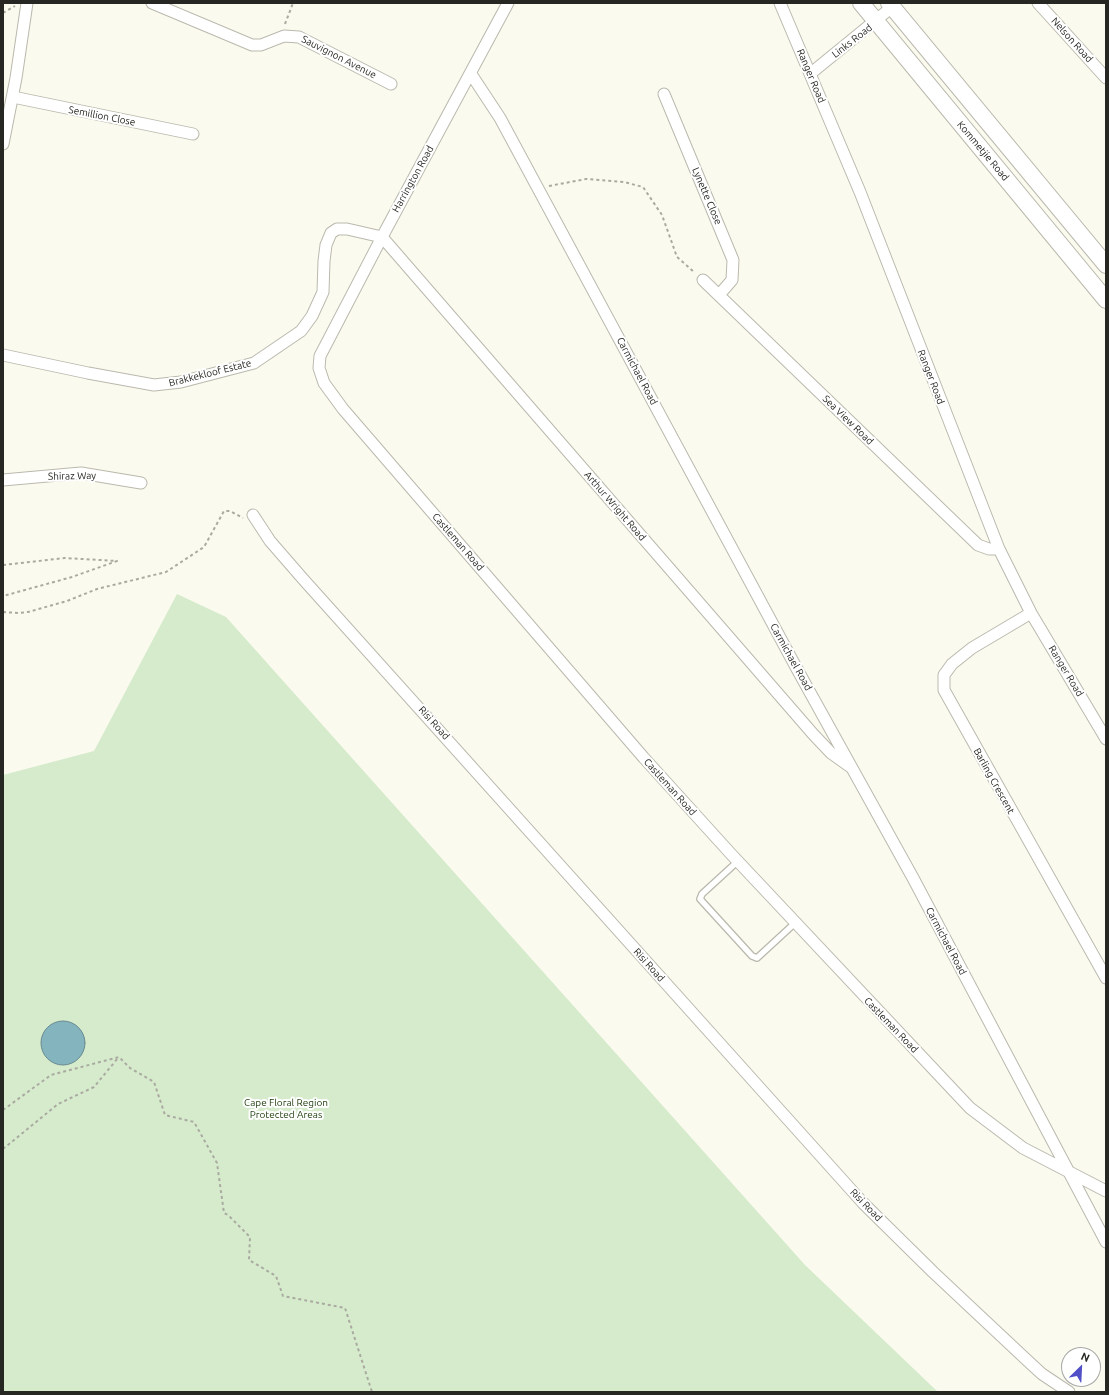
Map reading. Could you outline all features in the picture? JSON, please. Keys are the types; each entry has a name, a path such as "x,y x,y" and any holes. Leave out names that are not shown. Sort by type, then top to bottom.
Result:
{"main road":[{"name":"Kommetjie Road","path":"861,3 1106,300"},
{"path":"890,5 1106,265"}],"street":[{"path":"3,144 27,3"},
{"name":"Sauvignon Avenue","path":"152,3 252,45 261,45 278,37 290,35 299,37 391,84"},
{"name":"Harrington Road","path":"320,356 382,237 508,3"},
{"name":"Ranger Road","path":"780,3 860,192 999,549 1031,613 1106,739"},
{"name":"Nelson Road","path":"1038,3 1105,74"},
{"name":"Links Road","path":"810,74 876,22 890,5"},
{"name":"Carmichael Road","path":"471,74 500,118 797,669 854,769 1106,1242"},
{"name":"Lynette Close","path":"664,94 733,260 732,280 719,295"},
{"name":"Semillion Close","path":"12,97 193,134"},
{"name":"Brakkekloof Estate","path":"3,355 154,385 181,382 254,363 301,331 312,316 323,292 326,245 331,233 337,229 347,229 382,237"},
{"name":"Arthur Wright Road","path":"382,237 813,734 835,756 854,769"},
{"name":"Sea View Road","path":"703,280 978,545 989,549 999,549"},
{"name":"Castleman Road","path":"320,356 319,368 324,383 343,409 644,758 737,862 970,1108 1023,1148 1106,1191"},
{"name":"Shiraz Way","path":"3,480 81,474 141,483"},
{"name":"Risi Road","path":"253,515 258,526 303,579 863,1203 927,1266 1042,1374 1069,1392"},
{"name":"Barling Crescent","path":"1031,613 972,648 952,664 944,675 944,690 1106,978"}],"lane":[{"path":"737,862 702,894 700,899 752,956 757,958 795,923"}],"path":[{"path":"278,37 293,3"},
{"path":"538,188 586,179 624,182 643,187 662,215 677,257 703,280"},
{"path":"3,612 28,612 67,601 97,590 166,572 204,547 224,511 230,511 258,526"},
{"path":"3,565 65,558 117,561 72,577 3,596"},
{"path":"3,1110 51,1075 119,1057"},
{"path":"3,1149 58,1104 94,1087 119,1057"},
{"path":"119,1057 130,1068 154,1082 165,1115 194,1122 216,1163 224,1213 228,1215 250,1237 249,1260 276,1276 283,1296 345,1308 372,1392"}],"green space":[{"name":"Cape Floral Region Protected Areas","path":"177,594 226,617 805,1265 938,1392 3,1392 3,775 94,751"}],"water":[{"path":"63,1021 75,1025 81,1031 85,1043 81,1055 75,1061 63,1065 51,1061 45,1055 41,1043 45,1031 51,1025"}]}
